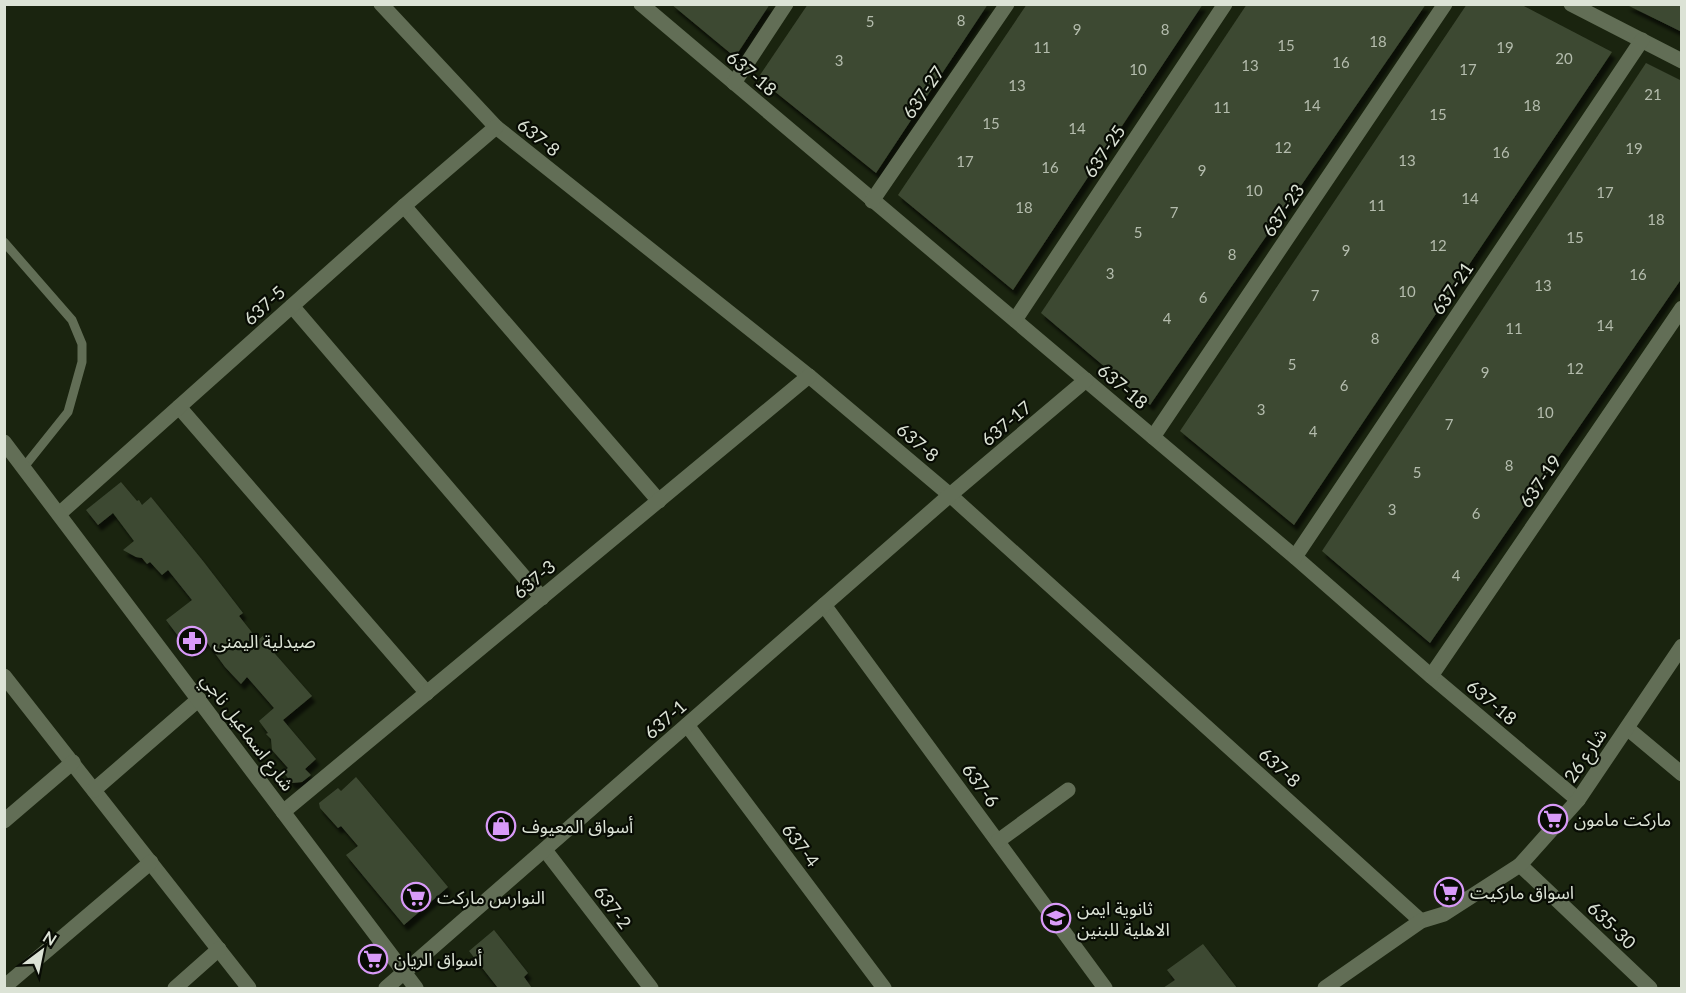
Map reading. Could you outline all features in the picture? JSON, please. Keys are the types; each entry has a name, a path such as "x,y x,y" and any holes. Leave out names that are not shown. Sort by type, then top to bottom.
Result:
{"street":[{"name":"637-8","path":"381,4 496,127 809,376 950,495 1421,921"},
{"name":"637-18","path":"641,4 1153,436 1578,800"},
{"path":"734,83 786,4"},
{"name":"637-27","path":"872,201 1006,4"},
{"name":"637-25","path":"1016,320 1224,4"},
{"name":"637-23","path":"1153,436 1445,4"},
{"path":"1571,4 1682,61"},
{"name":"637-21","path":"1295,557 1642,40"},
{"name":"637-5","path":"59,514 404,206 496,127"},
{"path":"404,206 659,501"},
{"path":"292,306 542,598"},
{"name":"637-19","path":"1431,676 1682,308"},
{"name":"637-3","path":"283,812 809,376"},
{"name":"637-17","path":"950,495 1086,380"},
{"path":"179,407 427,693"},
{"name":"شارع اسماعيل ناجي","path":"4,442 416,988"},
{"name":"637-1","path":"386,988 950,495"},
{"name":"637-6","path":"824,605 1105,988"},
{"name":"شارع 26","path":"1325,988 1421,921 1444,914 1520,865 1578,800 1682,646"},
{"path":"4,676 249,988"},
{"path":"94,789 199,699"},
{"name":"637-4","path":"687,725 884,988"},
{"path":"1627,728 1682,774"},
{"path":"4,821 73,762"},
{"path":"998,841 1068,790"},
{"name":"637-2","path":"545,850 651,988"},
{"path":"4,987 151,862"},
{"name":"635-30","path":"1520,865 1650,988"},
{"path":"175,988 219,950"}],"lane":[{"path":"4,242 72,320 82,344 82,362 68,412 24,467"}],"building":[{"path":"671,4 770,4 735,57"},
{"path":"808,4 988,4 876,173 758,78"},
{"path":"1027,4 1203,4 1013,290 898,195"},
{"path":"1247,4 1426,4 1150,405 1041,313"},
{"path":"1467,4 1520,4 1612,52 1294,525 1180,431"},
{"path":"1625,4 1682,4 1682,32"},
{"path":"1646,63 1682,81 1682,278 1430,643 1322,551"},
{"path":"121,482 142,505 151,497 243,613 239,616 258,640 264,635 271,644 269,647 312,696 283,720 316,759 305,769 311,775 302,782 292,783 283,772 288,768 272,750 271,739 259,721 274,708 247,677 241,684 206,641 191,653 166,620 192,600 168,570 162,575 150,562 147,564 142,558 123,550 134,541 113,513 98,525 86,510"},
{"path":"356,777 448,887 404,925 346,855 358,846 341,826 338,828 320,808 319,803 338,788 341,791"},
{"path":"494,930 528,973 524,977 532,988 498,988 469,951"},
{"path":"1203,944 1237,988 1163,988 1175,980 1167,970"}],"place":[{"name":"صيدلية اليمنى","path":"192,641"},
{"name":"ماركت مامون","path":"1553,819"},
{"name":"أسواق المعيوف","path":"501,826"},
{"name":"اسواق ماركيت","path":"1449,892"},
{"name":"النوارس ماركت","path":"416,897"},
{"name":"ثانوية ايمن الاهلية للبنين","path":"1056,918"},
{"name":"أسواق الريان","path":"373,959"}]}
